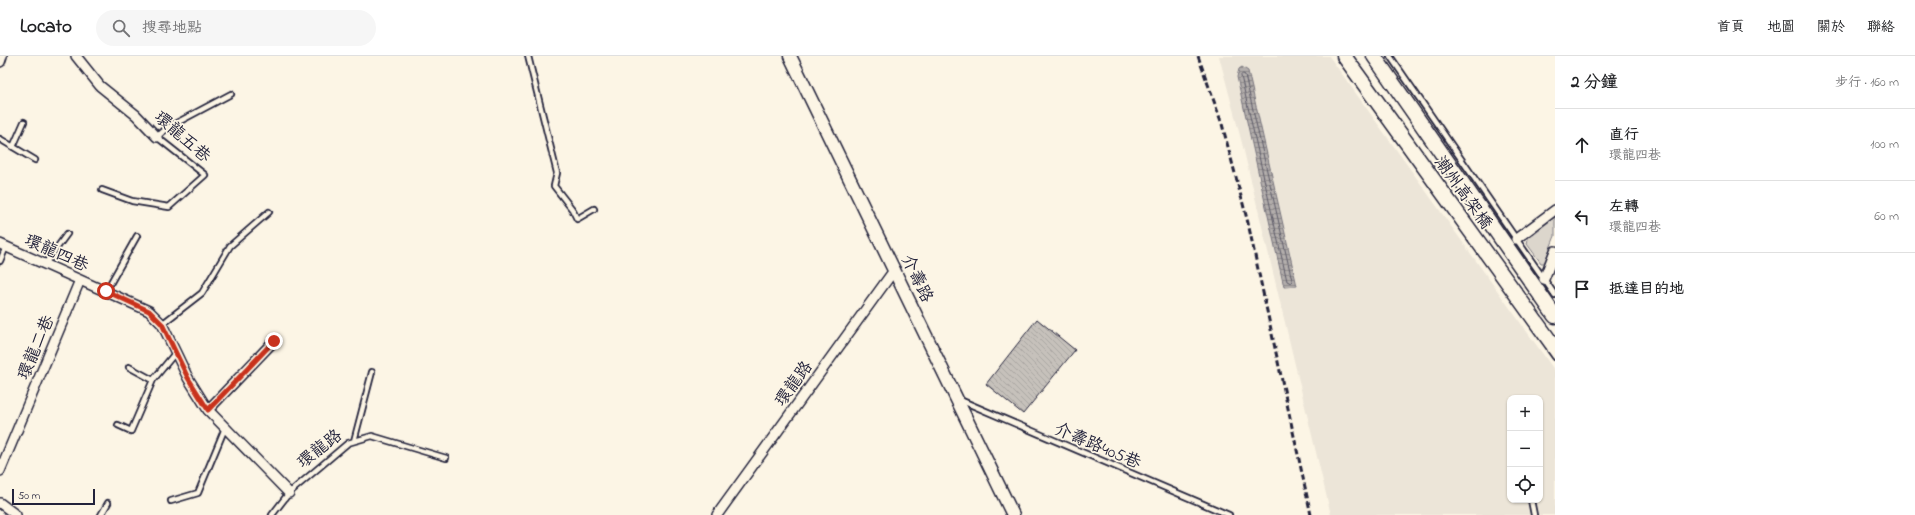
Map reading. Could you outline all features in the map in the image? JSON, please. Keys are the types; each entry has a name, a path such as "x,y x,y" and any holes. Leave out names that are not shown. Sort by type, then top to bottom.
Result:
{"main road":[{"name":"介壽路","path":"790,56 895,269 956,399 1013,515"},
{"name":"潮州高架橋","path":"1344,56 1555,348"},
{"name":"潮州高架橋","path":"1374,56 1555,316"}],"street":[{"path":"0,62 2,56"},
{"name":"環龍五巷","path":"76,56 100,86 136,115 157,137"},
{"path":"1516,239 1555,210"},
{"name":"環龍四巷","path":"3,245 149,311 162,324 188,378 208,410 289,493"},
{"path":"1544,279 1555,251"},
{"name":"環龍路","path":"717,515 895,269"},
{"name":"環龍二巷","path":"0,471 80,280"},
{"path":"208,410 274,341"},
{"path":"0,503 16,515"}],"lane":[{"path":"528,56 557,173 554,186 572,209 577,219 594,209"},
{"path":"1338,56 1555,357"},
{"path":"1390,56 1555,296"},
{"path":"157,137 167,128 231,94"},
{"path":"13,147 24,122"},
{"name":"環龍五巷","path":"102,190 132,201 169,206 205,175 157,137"},
{"path":"0,139 35,160"},
{"path":"162,324 202,294 230,246 269,212"},
{"path":"45,264 67,234"},
{"path":"106,291 137,236"},
{"path":"0,261 3,245"},
{"path":"118,426 132,431 153,380 176,352"},
{"path":"129,367 153,380"},
{"path":"354,441 372,372"},
{"name":"介壽路405巷","path":"956,399 1229,515"},
{"path":"171,501 198,493 226,428"},
{"name":"環龍路","path":"272,515 289,493 348,442 372,436 446,458"},
{"path":"101,515 108,503"},
{"path":"1532,503 1534,515"}],"shaded area":[{"path":"1219,56 1329,56 1555,371 1555,515 1331,515 1243,147"},
{"path":"1555,217 1555,236 1544,263 1541,263 1527,244 1528,238"}],"water":[{"path":"1242,67 1248,71 1297,286 1284,287 1237,77 1239,69"}],"building":[{"path":"1037,319 1075,350 1023,414 986,384"}],"railway":[{"path":"1198,56 1222,124 1248,223 1311,515"}],"route":[{"path":"106,291 149,311 162,324 188,378 208,410 274,341"}]}
